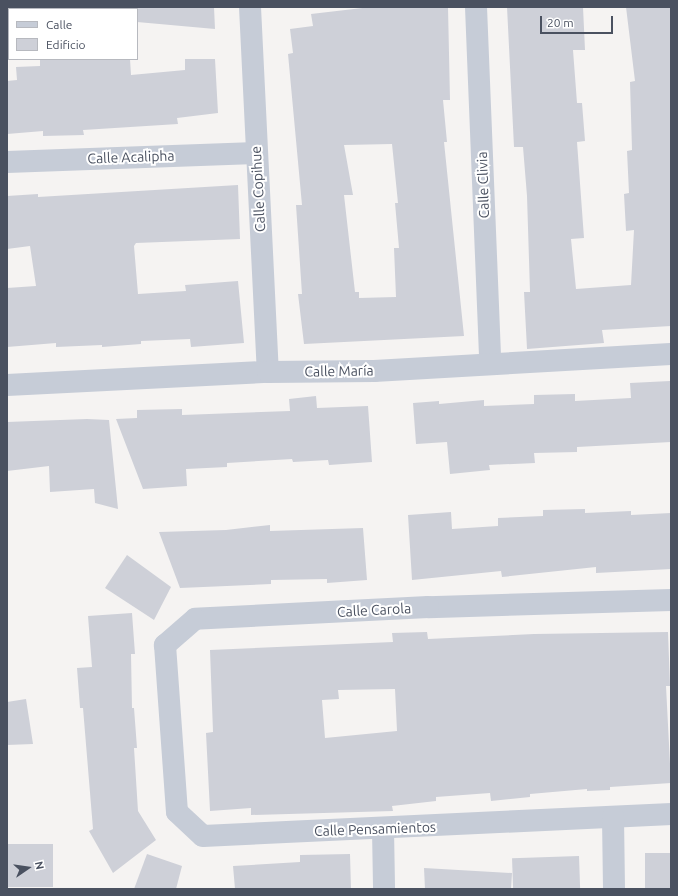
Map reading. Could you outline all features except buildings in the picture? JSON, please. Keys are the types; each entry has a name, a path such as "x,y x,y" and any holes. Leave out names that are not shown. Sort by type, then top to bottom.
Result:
{"street":[{"name":"Calle Copihue","path":"250,7 268,372"},
{"name":"Calle Clivia","path":"476,7 490,363"},
{"name":"Calle Acalipha","path":"7,162 256,153"},
{"name":"Calle María","path":"7,385 268,372 374,371 490,363 671,354"},
{"name":"Calle Carola","path":"170,722 165,645 195,619 428,607 671,600"},
{"name":"Calle Pensamientos","path":"170,722 177,812 203,836 383,829 671,814"},
{"path":"613,817 614,889"},
{"path":"383,829 384,889"}]}
